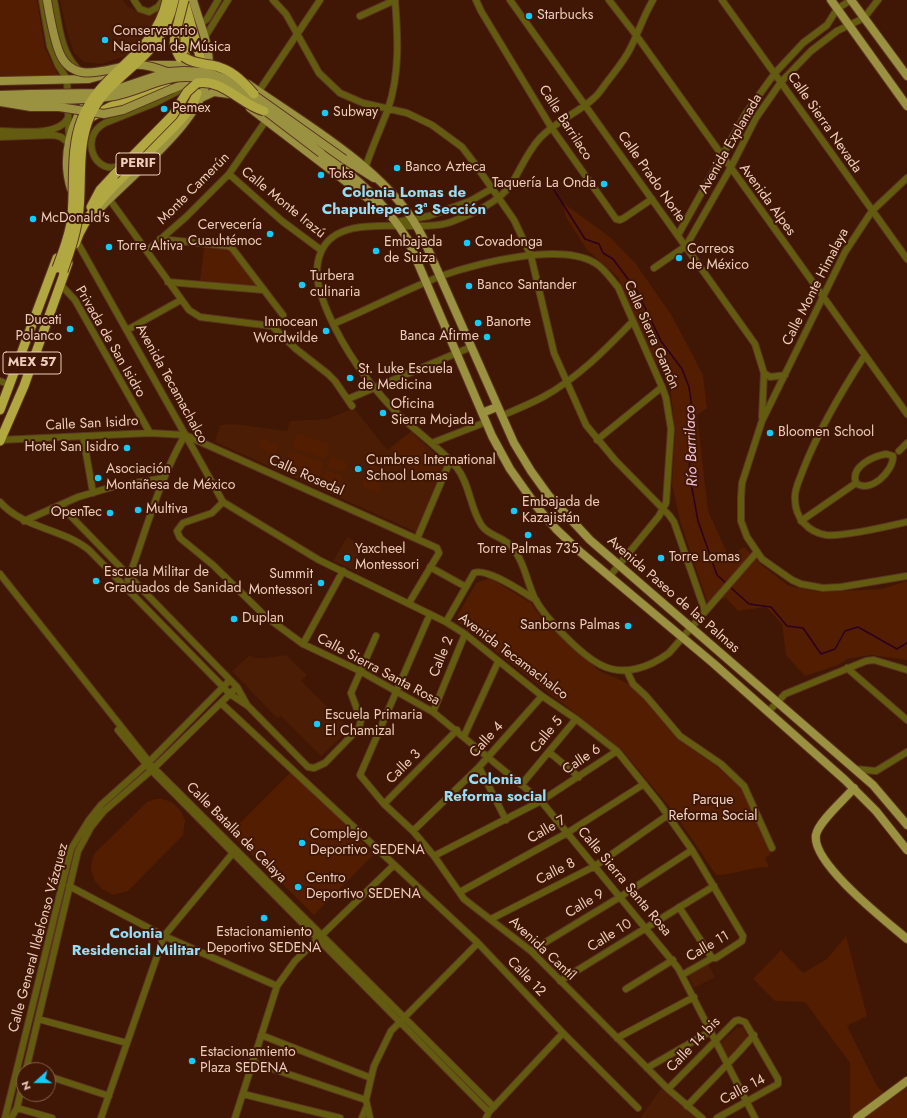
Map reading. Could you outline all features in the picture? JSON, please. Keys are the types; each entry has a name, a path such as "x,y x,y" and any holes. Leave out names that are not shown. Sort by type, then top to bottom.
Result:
{"highway":[{"path":"0,418 15,384 72,224 75,146 82,120 87,108 100,88 151,38 162,18 167,0"},
{"path":"174,0 185,35 185,57"},
{"path":"0,434 34,352 75,239 79,210 82,144 91,115 99,100 111,86 147,53 158,40 166,25 174,0"},
{"path":"184,0 174,43 177,53 182,60 197,63 230,74 254,91"},
{"path":"184,0 197,63"},
{"path":"175,35 176,48 187,59 231,71 254,91"},
{"path":"118,184 132,160 177,115 190,91 203,82"},
{"path":"75,239 103,186 173,115 187,92 194,85 203,83 223,88 265,115"},
{"path":"71,189 72,150 75,138 84,124 101,111 172,86"},
{"name":"PERIF","path":"75,239 98,205 186,114 198,96"},
{"name":"MEX 57","path":"0,410 11,385 65,232 71,189"},
{"name":"MEX 57","path":"0,441 24,386 61,284 75,239"}],"main road":[{"path":"47,0 60,53 65,61 74,68 81,72 93,73 121,66 141,65 168,72"},
{"path":"71,189 68,175 69,143 74,123 81,109 111,74 148,37 159,17 163,0"},
{"path":"75,239 96,213 147,165 185,123 209,69 208,50 205,37 193,0"},
{"path":"831,0 907,106"},
{"path":"851,0 907,76"},
{"path":"208,50 214,62 223,70"},
{"path":"0,81 96,78 133,67 158,63 209,69 241,80"},
{"path":"158,63 167,66 209,69"},
{"path":"3,102 105,92 168,72 177,67 197,63"},
{"path":"172,64 183,67"},
{"path":"0,95 31,100 59,107 104,114 123,110 209,69"},
{"name":"Avenida Paseo de las Palmas","path":"209,69 223,70 241,80 344,159 364,173 378,180"},
{"name":"Avenida Paseo de las Palmas","path":"168,72 184,70 206,72 231,80 254,91 366,166 418,226 507,429 531,471 549,496 570,521 619,566 873,785 907,825"},
{"name":"Avenida Paseo de las Palmas","path":"31,100 113,96 168,79 192,77 215,81 234,89 396,222"},
{"path":"231,95 228,91 229,84 234,80 241,80"},
{"path":"172,86 203,82"},
{"name":"Avenida Paseo de las Palmas","path":"203,82 231,95 265,115 369,190 396,222 408,240 428,282 492,436 510,469 537,507 556,529 609,577 684,638 863,796 907,850"},
{"path":"198,96 214,92 231,95"},
{"path":"482,413 497,407"},
{"path":"492,436 499,430 507,429"},
{"path":"845,780 848,772 855,769"},
{"path":"863,796 869,792 873,785"},
{"path":"854,788 819,827 816,836 817,845 830,867 850,889 907,937"},
{"path":"857,1118 907,1081"}],"street":[{"path":"42,0 50,46 58,65 67,79 69,143"},
{"path":"54,0 64,48 68,58 78,70 96,78"},
{"path":"134,0 140,9 149,12 158,8 163,0"},
{"path":"201,24 218,0"},
{"path":"205,37 228,0"},
{"path":"273,0 286,14 319,73 340,93 363,103 407,113 432,125 462,147 493,188 514,220 531,256 554,353 566,383 586,425 597,440 627,473 664,508 674,522 705,611"},
{"path":"254,91 320,0"},
{"path":"360,16 395,0 398,39 395,83 388,108 366,166"},
{"name":"Calle Barrilaco","path":"476,0 481,12 551,127 616,219 620,220 624,218 652,199"},
{"name":"Calle Prado Norte","path":"510,0 746,329 755,344 764,373 762,421"},
{"name":"Avenida Alpes","path":"609,0 636,35 730,169 907,414"},
{"path":"396,222 418,226 448,223 480,209 499,197 510,186 537,141 551,127 596,97 625,58 645,14 654,0"},
{"name":"Calle Sierra Nevada","path":"722,0 907,259"},
{"name":"Avenida Explanada","path":"678,235 746,113 774,73 803,43 827,25 838,9 851,0"},
{"name":"Avenida Explanada","path":"686,246 730,169 756,118 781,82 811,51 837,31 864,18 878,0"},
{"path":"132,160 116,168 105,166 98,160 93,153 91,141 97,128 203,82"},
{"name":"Monte Camerún","path":"147,251 229,174 265,115"},
{"path":"0,137 42,134 59,128 68,118"},
{"path":"0,131 59,136 69,143"},
{"name":"Calle Monte Irazú","path":"229,174 282,221 322,250"},
{"name":"Calle Monte Himalaya","path":"785,375 845,252 872,211 907,178"},
{"path":"493,188 470,201 429,216 412,218 384,226 348,229 338,232 328,241 322,250 316,265 317,279 322,298 333,324 358,367 373,388 400,416 432,443 460,473 483,527 503,538 519,557 536,600 549,619 587,655 601,665 620,671 627,671 658,661 670,653 756,552"},
{"path":"110,200 189,310 200,317 272,326 296,349 328,374 352,406"},
{"name":"Avenida Tecamachalco","path":"75,239 223,502 320,560 409,603 446,622 465,634 542,696 576,719 617,751 668,815 692,850 743,936"},
{"path":"160,239 228,246 235,251 284,314"},
{"path":"654,268 686,246"},
{"name":"Calle Sierra Gamón","path":"333,324 441,276 482,264 531,256 562,253 595,263 618,287 666,398 671,429 668,494 664,508"},
{"path":"168,282 264,290"},
{"name":"Privada de San Isidro","path":"61,284 74,300 150,433"},
{"path":"127,330 181,300"},
{"path":"501,416 544,396 566,383 604,351 633,321"},
{"path":"348,400 373,388 472,347"},
{"path":"865,356 833,406 803,470 794,499 801,521 818,533 828,535 907,522"},
{"path":"764,373 770,377 785,375"},
{"name":"Calle Prado Norte","path":"785,375 762,421 742,483 741,521 747,537 756,552 771,567 792,580 816,586 841,587 907,576"},
{"path":"0,381 11,385"},
{"path":"597,440 662,386"},
{"path":"432,443 486,422"},
{"name":"Calle San Isidro","path":"0,441 150,433 185,435"},
{"path":"126,588 164,478 173,455 185,435"},
{"name":"Calle Rosedal","path":"185,435 439,550 430,567"},
{"path":"83,436 93,493"},
{"path":"899,451 907,444"},
{"path":"881,455 893,456 892,466 882,478 876,482 863,486 856,483 856,474 865,462 881,455"},
{"path":"417,540 450,461"},
{"path":"24,521 60,505 112,487 164,478"},
{"path":"801,521 856,483"},
{"path":"0,502 15,516 24,521 77,541 89,550 230,694 248,706 308,767 314,768 325,763 359,728 361,720 351,693 376,636"},
{"name":"Calle Sierra Santa Rosa","path":"223,502 212,513 183,523 179,527 178,535 265,616 303,644 397,690 433,712 457,730 541,801 673,960 694,997 755,1118"},
{"path":"60,505 129,578 230,680 237,688 248,706"},
{"path":"609,577 664,508"},
{"path":"105,566 112,560"},
{"path":"409,603 430,567 466,587"},
{"path":"303,644 343,571"},
{"path":"446,622 474,573 480,571 487,572 536,600"},
{"name":"Calle Batalla de Celaya","path":"0,574 147,763"},
{"name":"Calle Batalla de Celaya","path":"0,579 152,769 233,853 319,937"},
{"path":"397,690 430,614"},
{"name":"Calle 2","path":"433,712 465,634"},
{"path":"768,712 785,694 866,661 874,660 907,670"},
{"path":"464,736 498,662"},
{"path":"847,668 907,720"},
{"path":"627,671 633,684 646,696 680,736 720,764 744,786 772,848"},
{"name":"Calle General Ildefonso Vázquez","path":"19,1062 71,849 89,820 101,805 147,763 224,688 230,680"},
{"name":"Calle General Ildefonso Vázquez","path":"29,1062 38,1019 78,851 91,826 104,811 152,769 237,688"},
{"name":"Avenida Cantíl","path":"397,690 360,772 362,778 384,804 413,831 473,907 491,919 531,951 668,1089 702,1118"},
{"name":"Calle 4","path":"413,831 489,757 542,696"},
{"name":"Calle 12","path":"221,703 478,944 563,1033 638,1108"},
{"name":"Calle 5","path":"522,784 576,719"},
{"name":"Calle 3","path":"384,804 457,730"},
{"name":"Calle 6","path":"434,856 541,801 617,751"},
{"path":"550,752 579,777"},
{"path":"855,769 876,771 907,752"},
{"path":"479,767 506,820"},
{"name":"Calle Batalla de Celaya","path":"152,769 402,1020 494,1107"},
{"name":"Calle 7","path":"460,892 567,833 644,784"},
{"name":"Calle 8","path":"491,919 595,866 668,815"},
{"name":"Calle 9","path":"531,951 620,897 692,850"},
{"path":"101,1118 164,936 233,853"},
{"path":"235,1118 277,986 296,960 394,865"},
{"path":"69,886 164,936 277,986"},
{"name":"Calle 10","path":"560,981 714,886"},
{"path":"679,907 712,958"},
{"name":"Calle 11","path":"682,975 712,958 716,958 742,941 743,936"},
{"path":"362,1118 366,1108 366,1100 374,1066 391,1030 478,944"},
{"path":"626,989 673,960"},
{"path":"617,1038 694,997"},
{"path":"38,1019 127,1043"},
{"name":"Calle Batalla de Celaya","path":"402,1020 487,1115"},
{"name":"Calle 14 bis","path":"668,1089 732,1024 739,1020 746,1022 754,1035"},
{"path":"647,1068 711,1031"},
{"path":"487,1115 563,1033"},
{"path":"261,1035 371,1078"},
{"path":"687,1106 727,1063 738,1054 754,1035"},
{"name":"Calle 14","path":"717,1118 778,1086 779,1083 754,1035"},
{"path":"252,1062 366,1100"},
{"name":"Calle General Ildefonso Vázquez","path":"7,1118 16,1075"},
{"path":"56,1079 109,1096"},
{"path":"242,1094 340,1118"},
{"name":"Calle General Ildefonso Vázquez","path":"7,1118 17,1108 18,1102"},
{"path":"17,1108 52,1118"},
{"path":"366,1108 370,1118"}],"shaded area":[{"name":"Conservatorio Nacional de Música","path":"60,0 123,0 127,6 141,13 158,12 151,27 126,56 101,64 84,62 74,53 66,28"},
{"name":"Cumbres International School Lomas","path":"354,408 387,450 411,431 445,462 416,532 215,442 220,425 234,424 287,431 290,421 327,419"},
{"name":"Yaxcheel Montessori","path":"347,537 358,542 359,573 333,561"},
{"path":"250,655 254,658 266,658 286,655 307,675 301,681 350,729 321,756 281,716 278,718 275,716 232,671"},
{"path":"707,962 715,977 694,988 687,973"},
{"path":"738,1027 743,1028 748,1037 746,1043 729,1059 720,1043"},
{"path":"663,1086 699,1118 640,1118"}],"green space":[{"path":"0,0 37,0 45,48 60,79 0,76"},
{"path":"562,202 610,237 636,264 672,316 703,375 707,408 697,415 708,511 729,557 744,547 763,566 789,586 820,592 881,589 907,581 907,660 871,655 847,659 838,665 805,676 786,655 782,624 766,607 738,611 726,598 708,604 680,521 672,485 675,432 670,383 651,354 618,277 587,250 566,217"},
{"path":"204,247 228,249 255,282 255,287 200,281"},
{"path":"411,432 441,468 421,485 391,449"},
{"path":"296,433 330,444 326,459 292,448"},
{"path":"262,438 279,445 275,455 258,448"},
{"path":"290,451 324,462 320,477 286,466"},
{"path":"331,456 348,463 345,472 327,466"},
{"path":"370,464 387,470 383,480 366,474"},
{"path":"326,470 343,476 340,485 323,479"},
{"path":"365,477 382,483 379,493 362,487"},
{"name":"Parque Reforma Social","path":"490,578 531,603 545,622 598,670 627,683 644,699 678,739 718,767 741,788 762,831 771,854 765,858 769,867 716,875 673,811 620,748 455,620 476,583"},
{"name":"Complejo Deportivo SEDENA","path":"293,770 374,854 314,915 230,833"},
{"path":"155,799 162,799 172,802 180,810 185,820 183,835 128,891 113,895 102,889 95,881 91,870 94,854 147,802"},
{"path":"846,936 867,1016 847,1026 877,1086 887,1096 858,1118 850,1118 850,1063 805,1002 775,1001 753,979 781,950 803,973 827,959"},
{"path":"907,1086 907,1118 864,1118"}],"waterway":[{"name":"Río Barrilaco","path":"554,190 585,239 599,244 603,253 613,259 637,291 661,341 682,369 689,387 693,415 689,472 698,521 717,575 727,584"},
{"name":"Río Barrilaco","path":"729,586 749,604 771,607 787,626 803,628 821,654 835,649 845,631 858,627 897,649 907,643"}],"place":[{"name":"Starbucks","path":"529,16"},
{"name":"Conservatorio Nacional de Música","path":"105,40"},
{"name":"Pemex","path":"164,109"},
{"name":"Subway","path":"325,113"},
{"name":"Banco Azteca","path":"397,168"},
{"name":"Toks","path":"321,175"},
{"name":"Taquería La Onda","path":"604,184"},
{"name":"McDonald's","path":"33,219"},
{"name":"Cervecería Cuauhtémoc","path":"270,234"},
{"name":"Covadonga","path":"467,243"},
{"name":"Torre Altiva","path":"109,247"},
{"name":"Embajada de Suiza","path":"376,251"},
{"name":"Correos de México","path":"679,258"},
{"name":"Turbera culinaria","path":"302,285"},
{"name":"Banco Santander","path":"469,286"},
{"name":"Banorte","path":"478,323"},
{"name":"Ducati Polanco","path":"70,329"},
{"name":"Innocean Wordwilde","path":"326,331"},
{"name":"Banca Afirme","path":"487,337"},
{"name":"St. Luke Escuela de Medicina","path":"350,378"},
{"name":"Oficina Sierra Mojada","path":"383,413"},
{"name":"Bloomen School","path":"770,433"},
{"name":"Hotel San Isidro","path":"127,448"},
{"name":"Cumbres International School Lomas","path":"358,469"},
{"name":"Asociación Montañesa de México","path":"98,478"},
{"name":"Multiva","path":"138,510"},
{"name":"Embajada de Kazajistán","path":"514,511"},
{"name":"OpenTec","path":"110,513"},
{"name":"Torre Palmas 735","path":"528,535"},
{"name":"Yaxcheel Montessori","path":"347,558"},
{"name":"Torre Lomas","path":"661,558"},
{"name":"Escuela Militar de Graduados de Sanidad","path":"96,581"},
{"name":"Summit Montessori","path":"321,583"},
{"name":"Duplan","path":"234,619"},
{"name":"Sanborns Palmas","path":"628,626"},
{"name":"Escuela Primaria El Chamizal","path":"317,724"},
{"name":"Complejo Deportivo SEDENA","path":"302,843"},
{"name":"Centro Deportivo SEDENA","path":"298,887"},
{"name":"Estacionamiento Deportivo SEDENA","path":"264,918"},
{"name":"Estacionamiento Plaza SEDENA","path":"192,1061"}],"district":[{"name":"Colonia Lomas de Chapultepec 3ª Sección","path":"404,202"},
{"name":"Colonia Reforma social","path":"495,788"},
{"name":"Colonia Residencial Militar","path":"136,942"}]}
